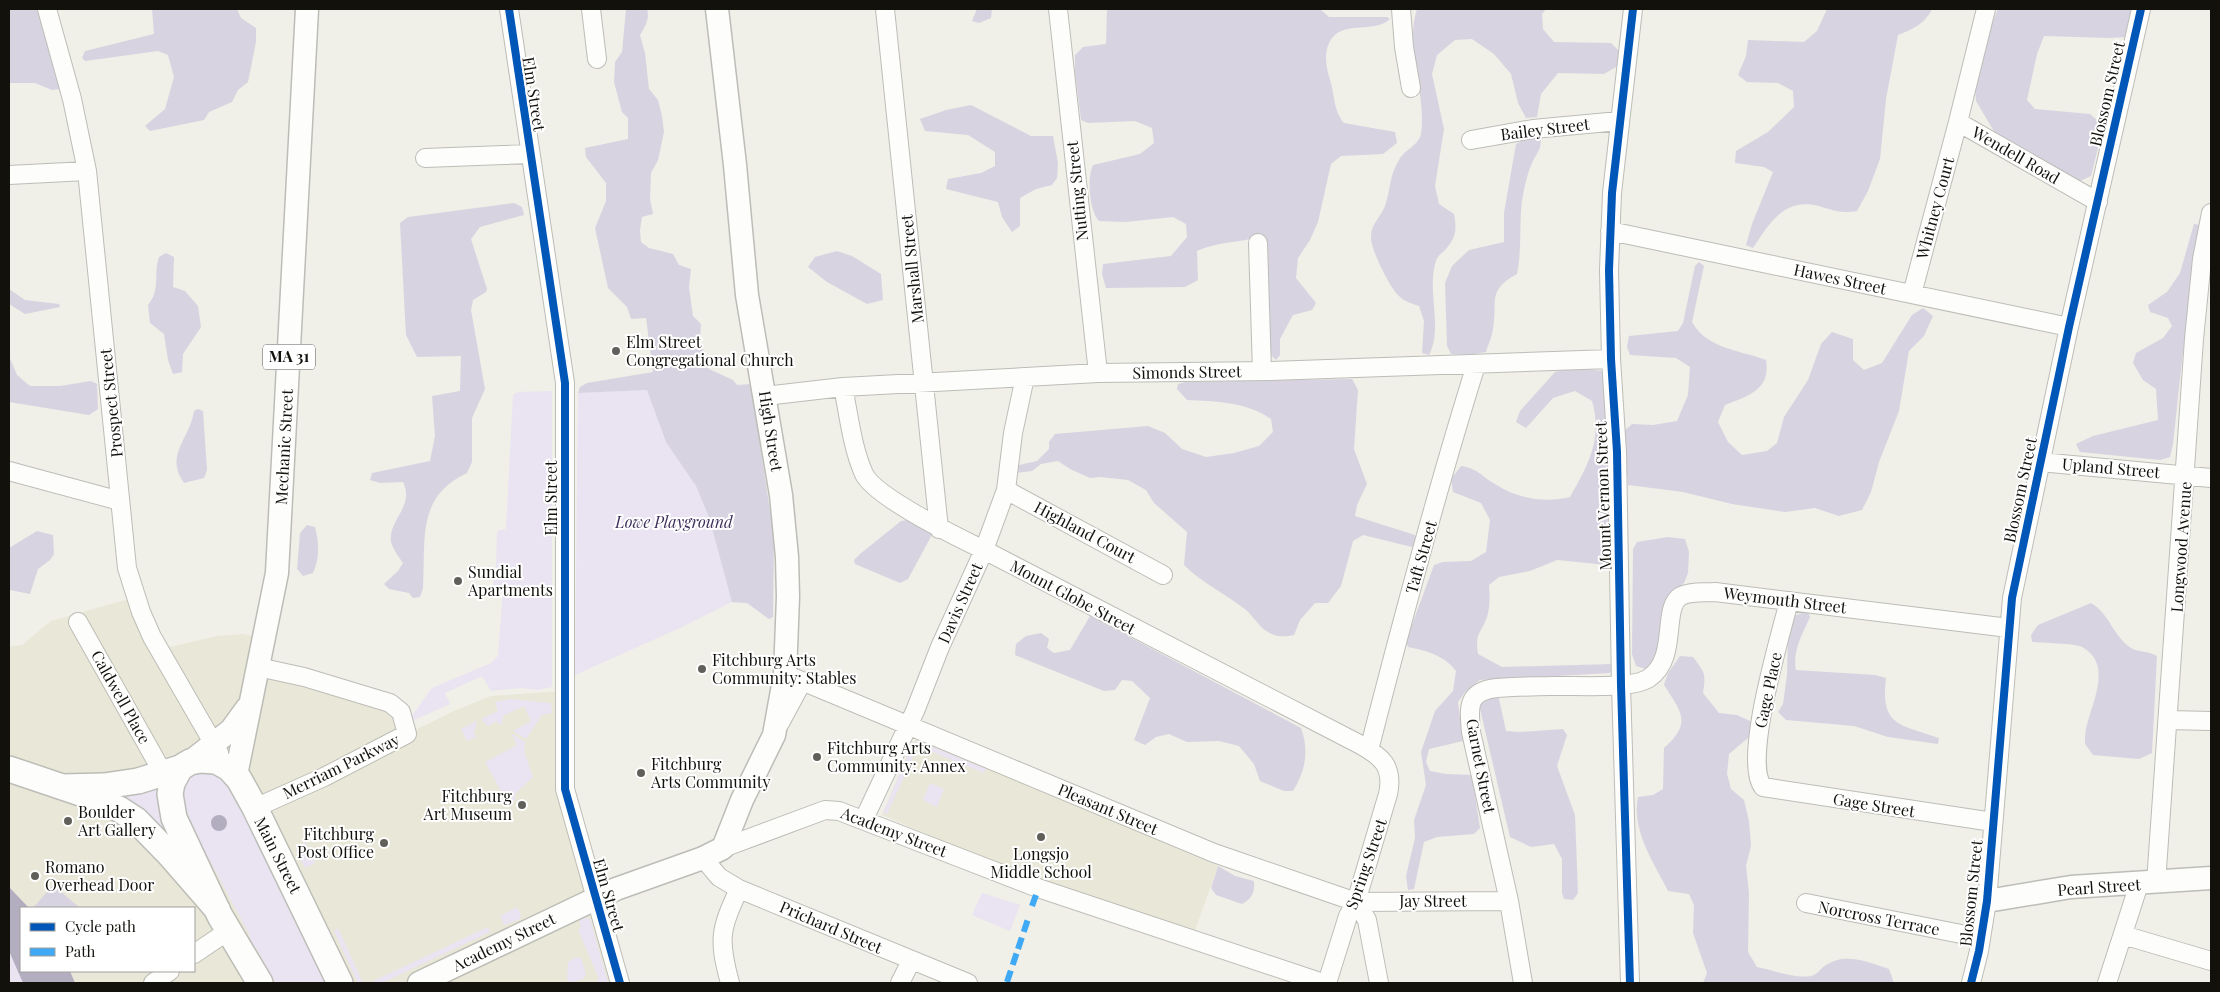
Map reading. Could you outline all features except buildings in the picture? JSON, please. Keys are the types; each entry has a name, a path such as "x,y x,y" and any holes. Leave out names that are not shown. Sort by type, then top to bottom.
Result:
{"highway":[{"name":"Main Street","path":"63,787 124,783 208,759 216,761 236,775 340,983"},
{"name":"Main Street","path":"177,768 170,794 172,812 222,920 260,983"},
{"name":"Main Street","path":"9,769 119,808 136,820 170,855 222,920"}],"main road":[{"name":"Mechanic Street","path":"236,775 277,573 306,9"},
{"name":"High Street","path":"717,9 735,165 747,295 781,496 787,556 788,606 794,678 774,735 742,800 723,848"},
{"name":"Mechanic Street","path":"214,745 231,730 250,703"},
{"name":"Main Street","path":"177,768 214,745"},
{"name":"Academy Street","path":"419,983 535,920 703,858 723,848"},
{"name":"Pearl Street","path":"1987,901 2071,887 2211,878"}],"street":[{"name":"Prospect Street","path":"48,9 72,99 88,171 116,438 127,568 141,612 152,638 214,745 236,775"},
{"name":"Elm Street","path":"509,9 565,383 565,789 620,983"},
{"path":"591,9 597,59"},
{"name":"Marshall Street","path":"885,9 939,529"},
{"name":"Nutting Street","path":"1058,9 1098,373"},
{"path":"1401,9 1404,47 1411,88"},
{"name":"Mount Vernon Street","path":"1630,983 1621,685 1617,452 1611,359 1610,231 1612,193 1633,9"},
{"name":"Wendell Road","path":"1986,9 1958,122 2098,202"},
{"name":"Blossom Street","path":"1971,983 1982,938 1987,901 2008,628 2012,598 2069,327 2141,9"},
{"name":"Bailey Street","path":"1471,140 1533,128 1620,121"},
{"name":"Whitney Court","path":"1912,294 1958,122"},
{"path":"425,158 530,154"},
{"path":"9,175 88,171"},
{"name":"Longwood Avenue","path":"2107,983 2122,935 2148,883 2169,720 2194,338 2202,259 2211,213"},
{"name":"Hawes Street","path":"1610,231 2069,327"},
{"path":"1258,243 1262,371"},
{"name":"Simonds Street","path":"765,396 842,388 1098,373 1262,371 1611,359"},
{"name":"Taft Street","path":"1369,750 1414,576 1476,365"},
{"name":"Davis Street","path":"864,819 984,550 1006,490 1013,433 1026,377"},
{"name":"Mount Globe Street","path":"842,388 856,448 865,475 876,488 939,529 984,550 1369,750"},
{"name":"Upland Street","path":"2040,462 2211,478"},
{"path":"9,471 120,501"},
{"name":"Highland Court","path":"1006,490 1163,575"},
{"name":"Weymouth Street","path":"1621,685 1648,679 1661,666 1669,643 1670,617 1674,602 1682,596 1715,592 2008,628"},
{"name":"Gage Place","path":"1758,781 1759,730 1789,600"},
{"name":"Caldwell Place","path":"78,622 177,768"},
{"name":"Merriam Parkway","path":"254,808 324,777 406,734 401,712 390,703 258,667"},
{"name":"Pleasant Street","path":"794,678 1214,853 1356,902"},
{"name":"Garnet Street","path":"1523,983 1509,901 1474,747 1470,716 1472,700 1478,693 1490,688 1621,685"},
{"path":"2169,720 2211,721"},
{"name":"Spring Street","path":"1327,983 1348,916 1356,902 1390,786 1386,766 1378,756 1369,750"},
{"name":"Gage Street","path":"1758,781 1763,787 1993,822"},
{"name":"Academy Street","path":"723,848 824,810 839,811 864,819 1038,888 1323,983"},
{"name":"Prichard Street","path":"703,858 719,877 739,889 968,983"},
{"path":"730,983 724,961 721,937 726,918 739,889"},
{"name":"Jay Street","path":"1356,902 1509,901"},
{"path":"1356,902 1367,920 1379,983"},
{"name":"Norcross Terrace","path":"1806,903 1982,938"},
{"path":"195,953 222,920"},
{"path":"2122,935 2211,961"},
{"path":"900,983 911,961"},
{"path":"152,983 168,972"}],"shaded area":[{"path":"9,9 36,9 39,11 60,89 52,90 35,83 9,83"},
{"path":"152,9 237,9 241,18 256,28 256,42 248,82 238,90 232,102 209,112 204,120 150,131 145,126 165,109 174,77 168,55 158,51 85,61 82,58 85,51 154,34"},
{"path":"626,9 647,9 647,20 640,35 645,53 649,89 658,100 664,132 658,160 651,173 650,199 653,214 642,217 641,242 649,248 673,254 679,265 691,269 689,287 693,316 701,324 700,341 709,369 733,380 737,385 751,384 774,538 773,617 769,619 747,603 732,602 709,517 696,486 666,442 647,390 578,393 580,387 587,383 653,372 646,318 631,319 627,307 608,288 595,228 606,201 606,183 586,157 585,148 628,139 628,118 622,112 614,82 615,62 622,52"},
{"path":"977,9 992,9 991,18 979,23 972,21"},
{"path":"1107,9 1320,9 1329,17 1387,17 1390,19 1383,24 1375,26 1341,31 1334,35 1327,47 1327,70 1340,118 1344,123 1395,132 1397,143 1383,154 1341,156 1331,164 1318,222 1310,240 1298,258 1296,278 1316,303 1312,310 1293,315 1280,339 1280,355 1276,360 1269,353 1254,238 1219,244 1197,251 1198,280 1185,287 1106,288 1102,274 1103,264 1171,256 1187,237 1186,224 1173,217 1125,222 1099,221 1093,210 1090,194 1090,177 1093,165 1140,154 1154,143 1152,128 1135,121 1088,123 1081,120 1075,72 1075,55 1083,47 1106,44"},
{"path":"1417,9 1546,9 1542,14 1543,29 1554,42 1611,43 1619,51 1618,66 1604,74 1558,73 1541,94 1537,117 1526,118 1518,103 1511,74 1494,54 1472,39 1455,40 1437,55 1432,74 1444,129 1435,186 1439,204 1454,214 1455,229 1451,242 1437,258 1434,270 1435,332 1429,355 1422,353 1424,321 1419,306 1401,298 1395,292 1377,260 1371,238 1372,228 1386,203 1396,166 1401,156 1420,138 1421,134 1421,103 1413,40"},
{"path":"1827,9 1932,9 1926,19 1914,28 1898,35 1886,99 1880,159 1868,191 1857,211 1842,212 1807,204 1796,205 1779,214 1772,221 1753,248 1746,245 1752,224 1773,172 1764,167 1735,163 1736,151 1768,132 1794,107 1793,91 1778,83 1747,82 1738,75 1746,56 1748,40 1804,42 1817,31"},
{"path":"1998,9 2132,9 2126,37 2044,36 2037,54 2027,100 2035,109 2090,114 2099,122 2102,132 2091,176 2080,181 2058,176 1995,133 1976,101 1974,74"},
{"path":"971,105 1031,136 1053,136 1058,163 1057,178 1052,185 1036,189 1020,198 1020,226 1012,232 1002,217 998,202 946,189 948,179 981,173 995,166 995,152 968,135 925,131 920,119 946,110"},
{"path":"1527,138 1541,138 1541,142 1529,172 1523,196 1517,274 1507,280 1497,291 1492,332 1486,352 1468,355 1451,354 1447,346 1445,283 1452,266 1469,250 1504,242 1504,213 1516,144"},
{"path":"514,203 522,207 524,215 480,227 471,239 487,289 486,292 473,300 471,310 485,389 472,418 472,462 467,473 451,483 439,494 431,507 425,536 423,588 420,597 413,598 409,593 389,589 384,584 398,571 403,563 391,542 391,534 406,499 403,482 380,483 370,480 372,473 430,461 435,436 432,396 460,391 461,356 417,357 406,335 400,223 408,217"},
{"path":"2194,224 2200,225 2170,457 2160,460 2080,452 2076,444 2093,436 2158,420 2156,389 2143,380 2133,363 2136,353 2163,338 2172,326 2168,318 2150,312 2148,305 2167,292 2180,273"},
{"path":"837,251 852,256 881,274 883,300 867,304 827,282 808,267 815,257"},
{"path":"166,253 174,257 173,287 185,291 198,306 201,327 183,354 182,372 173,374 168,360 164,334 150,323 148,305 156,288 159,257"},
{"path":"1699,262 1704,266 1692,322 1698,331 1715,343 1766,360 1767,370 1761,385 1749,395 1725,405 1718,422 1728,442 1742,455 1767,451 1777,443 1784,417 1808,380 1821,344 1832,332 1853,339 1853,360 1864,370 1882,363 1912,315 1923,308 1933,316 1924,336 1909,351 1899,411 1879,462 1871,492 1862,510 1839,516 1815,508 1785,512 1732,504 1683,492 1628,485 1623,432 1632,424 1653,425 1677,421 1688,395 1690,367 1676,358 1630,355 1627,347 1629,336 1678,331 1683,323 1695,266"},
{"path":"9,289 25,300 59,304 60,307 25,314 9,304"},
{"path":"9,356 17,375 30,386 60,386 91,381 97,384 98,409 89,415 9,402"},
{"path":"1573,368 1604,371 1608,378 1611,559 1607,565 1557,560 1530,571 1499,577 1489,585 1489,609 1478,638 1477,647 1478,654 1502,667 1613,664 1615,669 1610,673 1480,680 1466,691 1458,702 1463,741 1429,749 1426,762 1430,771 1472,775 1480,828 1474,834 1437,837 1424,842 1414,889 1408,890 1406,876 1415,838 1414,820 1426,785 1421,752 1435,711 1453,691 1456,671 1441,657 1408,647 1406,641 1434,565 1443,562 1471,561 1486,552 1490,520 1481,503 1453,492 1451,479 1461,466 1476,471 1504,489 1522,496 1551,500 1570,497 1588,463 1595,439 1595,414 1592,401 1575,391 1553,398 1526,428 1516,422 1520,411 1555,372"},
{"path":"1352,379 1358,390 1354,449 1367,484 1357,505 1355,516 1415,535 1417,544 1412,547 1363,535 1353,541 1341,586 1328,603 1315,603 1300,620 1294,635 1281,636 1268,632 1246,610 1184,565 1187,532 1154,503 1146,490 1128,480 1100,477 1090,478 1058,461 1041,464 1032,471 1016,473 1015,466 1037,461 1049,449 1049,442 1055,434 1148,426 1165,433 1182,449 1206,457 1234,453 1259,446 1273,432 1271,419 1252,409 1220,402 1187,400 1177,389 1178,384 1185,382"},
{"path":"198,409 203,411 207,470 204,478 184,483 179,473 177,455 192,421 194,411"},
{"path":"913,519 934,531 908,579 900,583 855,564 854,560 860,554 901,521"},
{"path":"307,525 315,527 318,556 313,573 303,576 297,569 300,533"},
{"path":"37,531 53,535 54,554 50,560 38,569 30,594 10,590 9,548"},
{"path":"1668,537 1685,539 1689,552 1688,573 1684,583 1672,595 1654,664 1646,669 1636,666 1632,654 1633,549 1637,542"},
{"path":"136,597 162,649 217,636 243,634 264,639 258,667 390,703 407,734 454,711 491,696 563,691 564,774 620,983 75,983 70,972 195,972 195,907 28,907 9,887 9,647 22,645 51,621"},
{"path":"2091,603 2097,607 2131,648 2157,656 2152,753 2139,759 2093,755 2085,744 2086,729 2098,685 2099,674 2097,663 2092,654 2078,646 2032,642 2031,635 2038,625"},
{"path":"1808,611 1810,617 1797,649 1796,670 1875,675 1886,678 1886,706 1890,715 1904,726 1939,738 1938,744 1888,737 1854,726 1786,720 1778,712 1783,704 1787,675 1788,631 1794,616"},
{"path":"1090,616 1301,728 1305,744 1305,760 1301,775 1293,791 1284,791 1260,781 1254,764 1239,746 1219,741 1187,742 1169,734 1156,737 1145,745 1134,740 1150,698 1132,681 1122,680 1115,690 1104,691 1015,655 1016,644 1026,636 1041,633 1049,639 1047,648 1054,653 1070,650"},
{"path":"1680,656 1693,657 1700,667 1704,674 1703,693 1719,713 1737,715 1752,722 1755,732 1729,754 1727,774 1731,789 1744,800 1749,821 1751,846 1746,866 1749,893 1748,952 1757,967 1804,977 1817,973 1834,961 1849,959 1889,969 1894,983 1703,983 1707,973 1693,933 1694,905 1689,894 1668,891 1645,846 1638,822 1637,809 1638,797 1653,795 1663,789 1664,748 1678,732 1681,724 1676,703 1664,685 1668,673"},
{"path":"1498,694 1506,731 1563,729 1567,735 1557,766 1575,815 1578,893 1573,900 1564,899 1562,893 1562,859 1554,844 1531,847 1510,837 1480,709 1482,699"},
{"name":"Longsjo Middle School","path":"916,740 922,740 1218,866 1194,933 1043,883 882,815 912,743"},
{"path":"219,815 227,823 219,831 211,823"},
{"path":"1218,866 1235,876 1254,881 1254,889 1248,900 1242,904 1216,895 1211,888"},
{"path":"53,885 79,907 34,907"},
{"path":"9,887 28,907 20,907 20,972 70,972 75,983 23,983 9,951"}],"green space":[{"name":"Lowe Playground","path":"647,390 773,617 769,619 747,603 732,602 682,627 575,675 578,393"},
{"path":"552,391 552,687 538,690 521,688 491,691 482,676 445,693 450,704 412,721 411,717 432,688 491,663 498,656 503,591 493,587 494,578 503,578 504,568 496,568 497,533 499,530 506,529 513,395 518,392"},
{"path":"510,699 551,703 552,713 542,715 526,739 513,731 531,721 524,706 503,716 502,724 499,725 497,721 488,726 481,719 498,711 495,702"},
{"path":"477,721 474,733 477,737 467,741 461,729"},
{"path":"511,733 525,742 524,751 533,777 514,795 516,800 508,804 485,762 517,745"},
{"path":"916,742 921,742 986,769 984,773 918,746 887,814 883,813 912,746"},
{"path":"208,770 227,781 329,983 275,983 252,943 202,846 185,821 181,787 185,779 196,772"},
{"path":"157,783 181,847 124,800 124,796"},
{"path":"930,783 944,789 937,807 923,800"},
{"path":"305,842 315,863 305,868 296,851 298,846"},
{"path":"982,893 1020,905 1010,931 972,915"},
{"path":"517,907 521,914 520,919 504,925 500,916"},
{"path":"584,917 590,919 608,983 596,983 599,979 578,930 581,927 579,920"},
{"path":"488,927 490,932 382,983 374,983 373,981"},
{"path":"338,928 363,983 358,983 334,931"},
{"path":"9,951 23,983 9,983"},
{"path":"576,957 581,958 586,974 583,979 570,983 567,980 568,962"}],"marked path":[{"path":"1032,906 1036,895"},
{"path":"1018,949 1028,919"},
{"path":"1007,982 1017,952"}],"cycle path":[{"path":"509,9 565,383 565,789 620,983"},
{"path":"1630,983 1621,685 1617,452 1611,359 1609,270 1612,193 1633,9"},
{"path":"1971,983 1979,951 1987,901 2012,598 2069,327 2141,9"}],"place":[{"name":"Elm Street Congregational Church","path":"616,351"},
{"name":"Sundial Apartments","path":"458,581"},
{"name":"Fitchburg Arts Community: Stables","path":"702,669"},
{"name":"Fitchburg Arts Community: Annex","path":"817,757"},
{"name":"Fitchburg Arts Community","path":"641,773"},
{"name":"Fitchburg Art Museum","path":"522,805"},
{"name":"Boulder Art Gallery","path":"68,821"},
{"name":"Longsjo Middle School","path":"1041,837"},
{"name":"Fitchburg Post Office","path":"384,843"},
{"name":"Romano Overhead Door","path":"35,876"}]}
